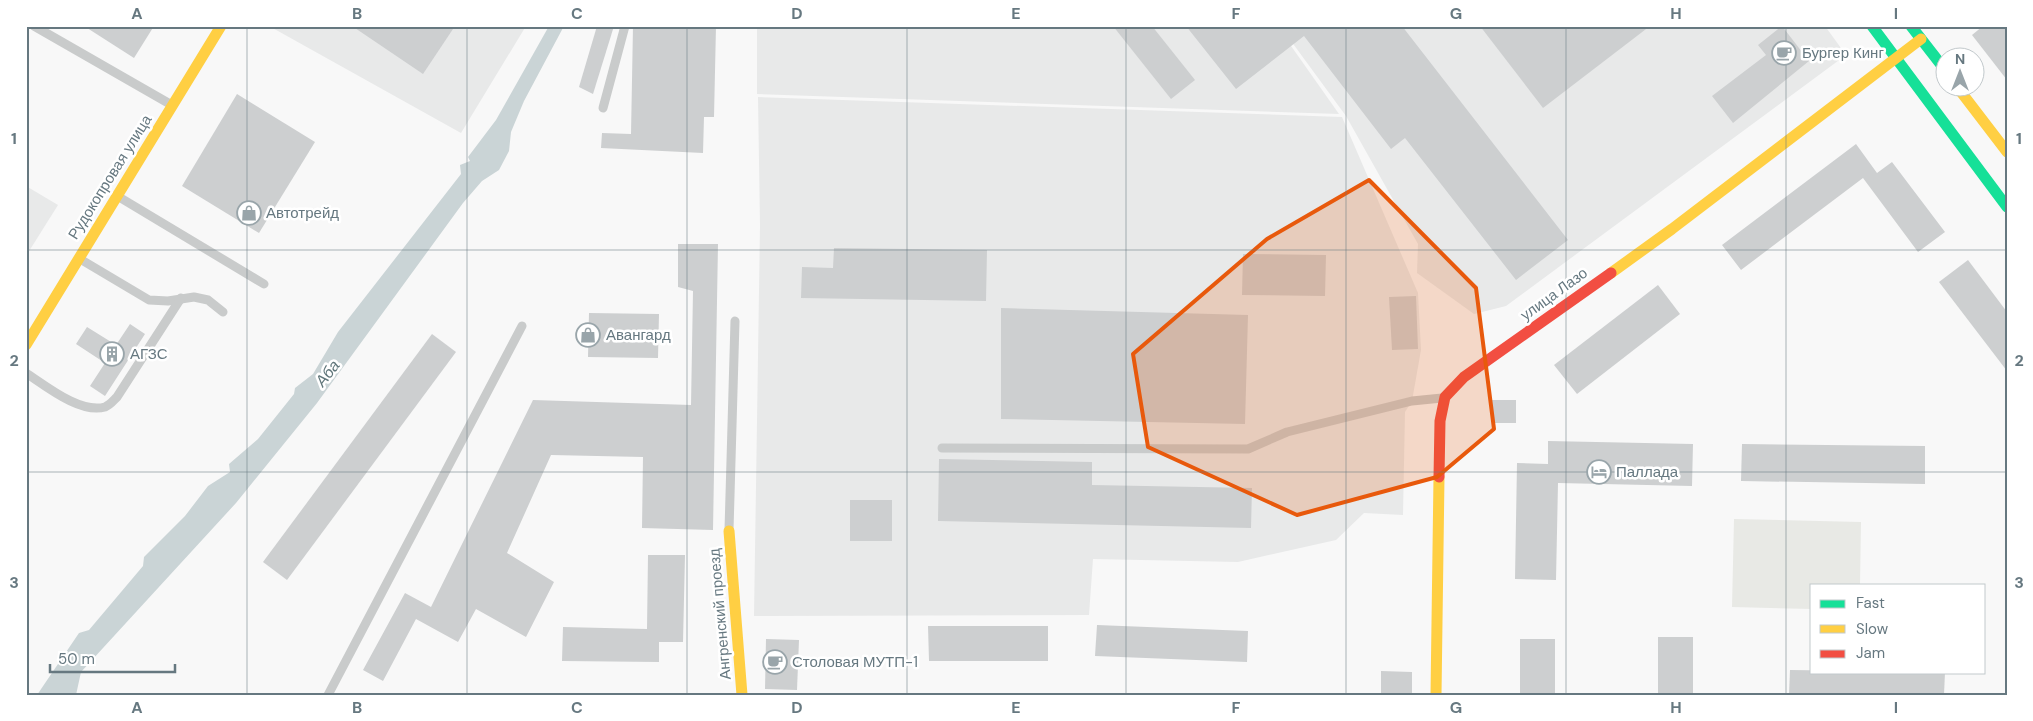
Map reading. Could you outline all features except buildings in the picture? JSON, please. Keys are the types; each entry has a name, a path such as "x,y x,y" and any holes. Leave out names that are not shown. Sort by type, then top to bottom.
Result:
{"street":[{"name":"Рудокопровая улица","path":"26,345 221,26"},
{"path":"1872,26 2007,207"},
{"path":"1911,26 1936,58"},
{"name":"улица Лазо","path":"1445,398 1464,377 1672,228 1921,39"},
{"path":"1966,98 2007,152"},
{"path":"1436,695 1440,421 1445,398"},
{"name":"Ангренский проезд","path":"729,531 742,695"}],"lane":[{"path":"34,26 173,105"},
{"path":"604,108 624,26"},
{"path":"116,196 264,284"},
{"path":"78,258 150,300 168,301 194,297 208,300 223,312"},
{"path":"26,373 73,402 96,408 107,406 117,397 182,298"},
{"path":"729,531 735,321"},
{"path":"328,695 522,326"},
{"path":"942,448 1248,449 1287,432 1412,401 1445,398"}],"highlighted area":[{"path":"1369,180 1476,288 1494,429 1437,477 1297,515 1148,447 1133,354 1267,239"}],"shaded area":[{"path":"269,26 526,26 461,133"},
{"path":"757,26 1277,26 1339,114 757,94"},
{"path":"1280,26 1825,26 1846,55 1506,306 1474,314 1417,273 1418,244 1346,116"},
{"path":"758,97 1342,117 1418,293 1421,350 1412,401 1405,412 1403,515 1364,513 1336,540 1238,562 1093,559 1089,615 754,616 760,226"},
{"path":"26,186 58,205 26,256"},
{"path":"1734,519 1861,522 1860,584 1810,584 1810,609 1732,607"}],"water":[{"name":"Аба","path":"549,26 564,26 524,101 511,132 509,151 499,170 482,181 463,203 317,403 236,503 81,672 76,695 37,695 79,633 89,630 143,566 144,557 185,516 208,486 230,472 229,464 258,439 294,394 295,388 313,374 338,332 461,174 460,165 470,161 468,157 496,120"}],"traffic: fast":[{"path":"1872,26 2007,207"},
{"path":"1911,26 1936,58"}],"traffic: slow":[{"path":"26,345 221,26"},
{"path":"1611,273 1672,229 1921,39"},
{"path":"1966,98 2007,152"},
{"path":"1436,695 1439,477"},
{"path":"729,531 742,695"}],"traffic: jam":[{"path":"1439,477 1440,421 1445,397 1464,377 1611,273"}],"place":[{"name":"Бургер Кинг","path":"1784,53"},
{"name":"Автотрейд","path":"249,213"},
{"name":"Авангард","path":"588,335"},
{"name":"АГЗС","path":"112,354"},
{"name":"Паллада","path":"1599,472"},
{"name":"Столовая МУТП-1","path":"775,662"}]}
